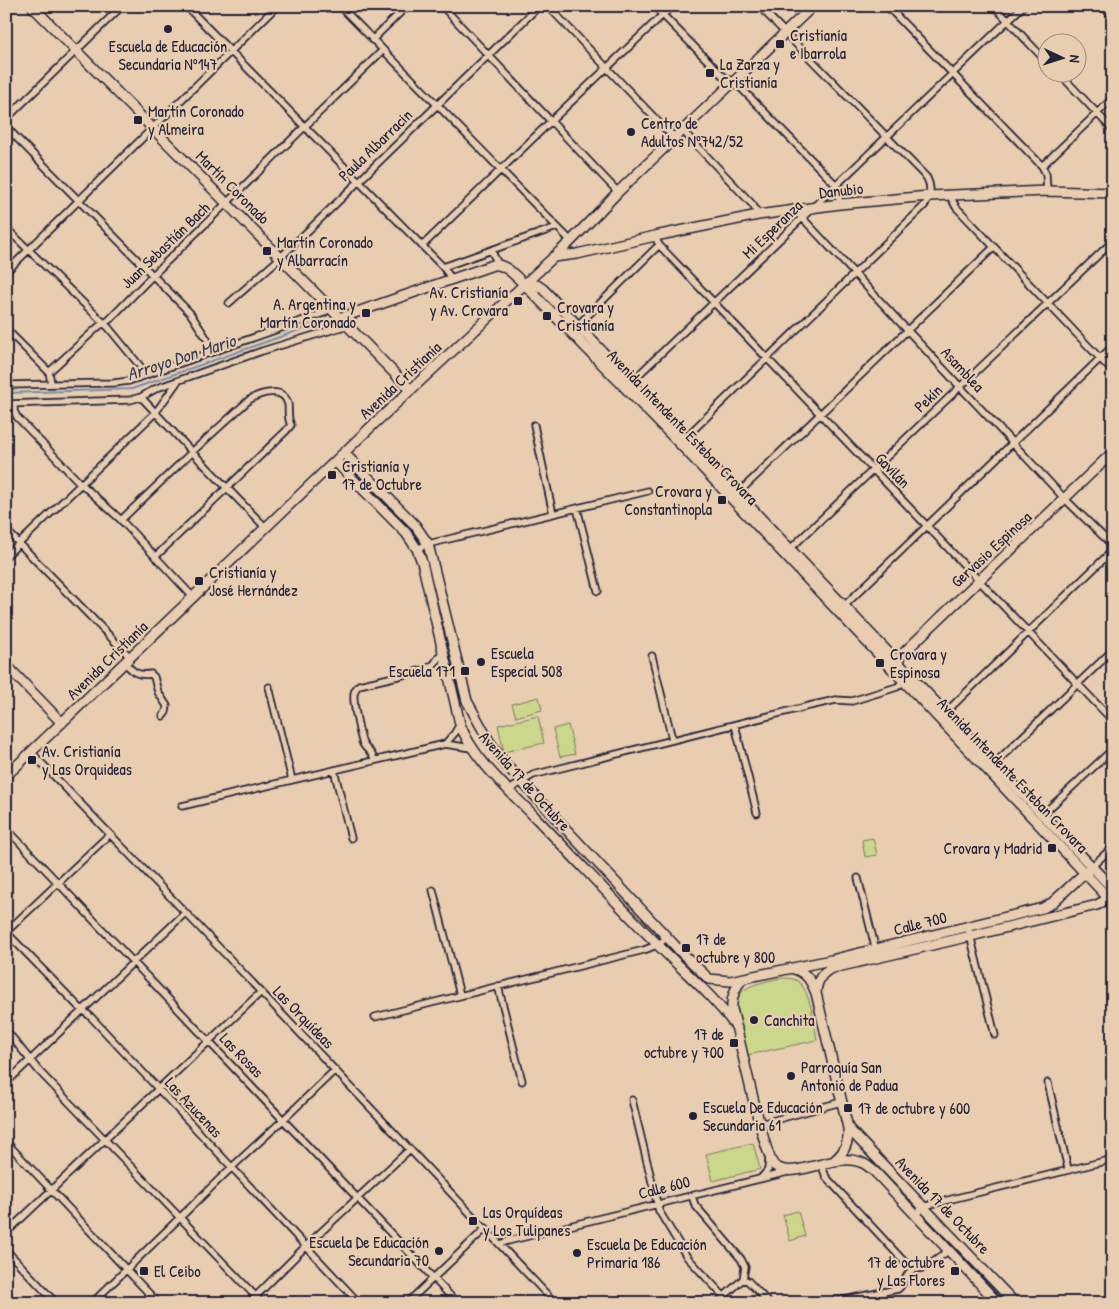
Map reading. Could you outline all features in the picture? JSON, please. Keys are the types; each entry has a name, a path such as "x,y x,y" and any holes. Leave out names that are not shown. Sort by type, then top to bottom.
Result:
{"main road":[{"name":"Martín Coronado","path":"32,6 411,390"},
{"name":"Avenida Cristianía","path":"6,776 569,242 618,192 786,34 813,6"},
{"name":"Danubio","path":"553,257 577,254 758,215 840,204 930,196 1047,191 1113,193"},
{"path":"569,242 572,251 577,254"},
{"path":"340,318 451,278 498,264 524,284"},
{"name":"Avenida Intendente Esteban Crovara","path":"524,284 537,285 578,326 628,384"},
{"name":"Avenida Intendente Esteban Crovara","path":"524,284 628,384 682,440 840,609 1040,817 1112,899"},
{"name":"Gervasio Espinosa","path":"893,663 1113,452"},
{"name":"Avenida 17 de Octubre","path":"345,454 415,525 428,544 467,701 489,741 506,765 709,978 723,982 742,980"},
{"name":"Avenida 17 de Octubre","path":"336,462 406,533 417,550 422,562 460,724 471,748 657,945 721,1008 737,1028"},
{"name":"Avenida Intendente Esteban Crovara","path":"893,663 903,682 942,716"},
{"path":"6,665 62,723"},
{"name":"Avenida Intendente Esteban Crovara","path":"1088,870 1113,889"},
{"name":"Calle 700","path":"816,993 817,982 829,969 968,927 1048,906 1088,870"},
{"name":"Calle 700","path":"742,980 794,968 971,936 1097,905 1112,899"},
{"path":"794,968 809,978 816,993 848,1128 849,1136 845,1149 835,1160"},
{"path":"742,980 735,989 732,1003 769,1158 772,1164 780,1169 795,1170"},
{"name":"Avenida 17 de Octubre","path":"848,1128 1015,1303"},
{"name":"Avenida 17 de Octubre","path":"835,1160 855,1161 866,1165 878,1175 998,1303"},
{"name":"Calle 600","path":"795,1170 835,1160"}],"street":[{"path":"6,119 122,6"},
{"path":"186,6 443,267 451,278"},
{"path":"6,272 277,6"},
{"path":"340,6 557,227 569,242"},
{"path":"372,40 407,6"},
{"path":"442,6 618,192"},
{"name":"Paula Albarracin","path":"229,303 280,258 436,104 539,6"},
{"path":"548,6 667,131 680,134 753,205 758,215"},
{"path":"654,6 724,77 742,89 836,185 840,204"},
{"path":"422,246 672,6"},
{"path":"682,440 855,274 924,206 930,196 931,189 927,178 759,6"},
{"path":"887,6 1042,166 1046,174 1047,191"},
{"path":"994,6 1036,50"},
{"name":"Mi Esperanza","path":"628,384 715,303 1023,6"},
{"path":"1102,6 1113,17"},
{"name":"Juan Sebastián Bach","path":"49,372 98,327 104,324 383,50"},
{"path":"1068,82 1113,130"},
{"path":"1042,166 1113,98"},
{"path":"6,127 194,318 207,339 211,352"},
{"path":"950,196 956,207 993,248 1113,372"},
{"name":"Asamblea","path":"795,210 1065,499 1113,546"},
{"path":"443,267 557,227"},
{"path":"6,228 104,324 140,366 144,376"},
{"name":"Gavilán","path":"655,236 659,245 769,358 1113,721"},
{"name":"Pekín","path":"787,552 1113,240"},
{"path":"578,326 659,245"},
{"path":"734,496 993,248"},
{"path":"491,250 498,264"},
{"path":"6,385 114,383 129,381 324,314 330,308"},
{"path":"6,404 121,401 142,397 157,388 348,325"},
{"path":"6,329 49,372 51,383"},
{"path":"840,609 1113,346"},
{"path":"6,556 156,412 178,381"},
{"path":"121,520 192,452 256,396 275,393 281,394 286,399 290,425 286,431 155,557"},
{"path":"142,397 226,488 266,528"},
{"path":"14,404 16,416 82,484 121,520 194,598"},
{"path":"534,425 554,514"},
{"path":"417,550 428,544 648,491"},
{"path":"577,508 598,591"},
{"path":"6,530 128,661 137,675 151,674 154,677 158,692 167,706 163,716"},
{"path":"942,716 1113,550"},
{"path":"991,767 1113,650"},
{"path":"374,760 373,755 362,740 354,703 355,690 359,685 424,670 434,664 443,651"},
{"path":"652,656 672,739"},
{"path":"509,790 533,774 836,700 852,701 897,688 903,682"},
{"path":"269,687 292,780"},
{"path":"455,705 467,701"},
{"path":"445,744 460,724"},
{"path":"735,725 757,813"},
{"path":"182,806 445,744 471,748"},
{"path":"1040,817 1113,749"},
{"name":"Las Orquídeas","path":"31,752 486,1228 555,1303"},
{"path":"334,770 352,838"},
{"name":"Las Rosas","path":"6,828 457,1303"},
{"path":"6,932 110,834"},
{"path":"1088,870 1113,847"},
{"path":"858,878 877,954"},
{"path":"433,890 460,995"},
{"path":"6,1083 185,913"},
{"path":"968,927 995,1035"},
{"name":"Las Azucenas","path":"6,932 83,1010 359,1303"},
{"path":"375,1017 644,950 657,945 668,937"},
{"path":"498,986 522,1081"},
{"path":"6,1233 261,992"},
{"path":"6,1030 30,1060 105,1140 262,1303"},
{"path":"92,1303 335,1070"},
{"path":"1048,1083 1068,1169"},
{"path":"632,1100 657,1205 665,1222 693,1264 730,1303"},
{"path":"760,1124 842,1102"},
{"path":"6,1142 158,1303"},
{"path":"249,1303 306,1246 410,1149"},
{"path":"759,1179 768,1170 769,1158"},
{"path":"916,1214 924,1207 932,1204 1113,1159"},
{"path":"821,1164 826,1177 912,1270"},
{"name":"Calle 600","path":"500,1244 508,1240 795,1170"},
{"path":"692,1196 695,1205 743,1263 746,1272 743,1279 717,1303"},
{"path":"408,1303 486,1228"},
{"path":"6,1250 56,1303"},
{"path":"828,1303 898,1289 912,1270 927,1267 949,1250"},
{"path":"743,1279 748,1281 770,1303"}],"green space":[{"path":"539,697 542,710 516,717 512,704"},
{"path":"538,716 544,743 504,752 498,725"},
{"path":"568,725 575,754 560,757 553,729"},
{"path":"873,838 877,855 865,857 862,840"},
{"path":"781,978 793,979 804,988 813,1015 817,1040 748,1055 736,1001 739,995 749,987"},
{"path":"753,1143 760,1169 713,1181 706,1154"},
{"path":"798,1211 805,1236 790,1241 783,1215"}],"waterway":[{"name":"Arroyo Don Mario","path":"6,393 132,389 328,320"}],"place":[{"name":"Escuela de Educación Secundaria Nº147","path":"168,29"},
{"name":"Cristianía e Ibarrola","path":"780,44"},
{"name":"La Zarza y Cristianía","path":"710,73"},
{"name":"Martín Coronado y Almeira","path":"138,120"},
{"name":"Centro de Adultos Nº742/52","path":"631,132"},
{"name":"Martín Coronado y Albarracín","path":"267,251"},
{"name":"Av. Cristianía y Av. Crovara","path":"518,301"},
{"name":"A. Argentina y Martín Coronado","path":"366,313"},
{"name":"Crovara y Cristianía","path":"547,316"},
{"name":"Cristianía y 17 de Octubre","path":"332,475"},
{"name":"Crovara y Constantinopla","path":"722,500"},
{"name":"Cristianía y José Hernández","path":"199,581"},
{"name":"Escuela Especial 508","path":"481,662"},
{"name":"Crovara y Espinosa","path":"880,663"},
{"name":"Escuela 171","path":"465,671"},
{"name":"Av. Cristianía y Las Orquideas","path":"32,760"},
{"name":"Crovara y Madrid","path":"1052,848"},
{"name":"17 de octubre y 800","path":"686,948"},
{"name":"Canchita","path":"754,1020"},
{"name":"17 de octubre y 700","path":"734,1043"},
{"name":"Parroquía San Antonio de Padua","path":"791,1076"},
{"name":"17 de octubre y 600","path":"848,1108"},
{"name":"Escuela De Educación Secundaria 61","path":"693,1116"},
{"name":"Las Orquídeas y Los Tulipanes","path":"473,1221"},
{"name":"Escuela De Educación Secundaria 70","path":"439,1251"},
{"name":"Escuela De Educación Primaria 186","path":"577,1253"},
{"name":"El Ceibo","path":"144,1271"},
{"name":"17 de octubre y Las Flores","path":"955,1271"}]}
